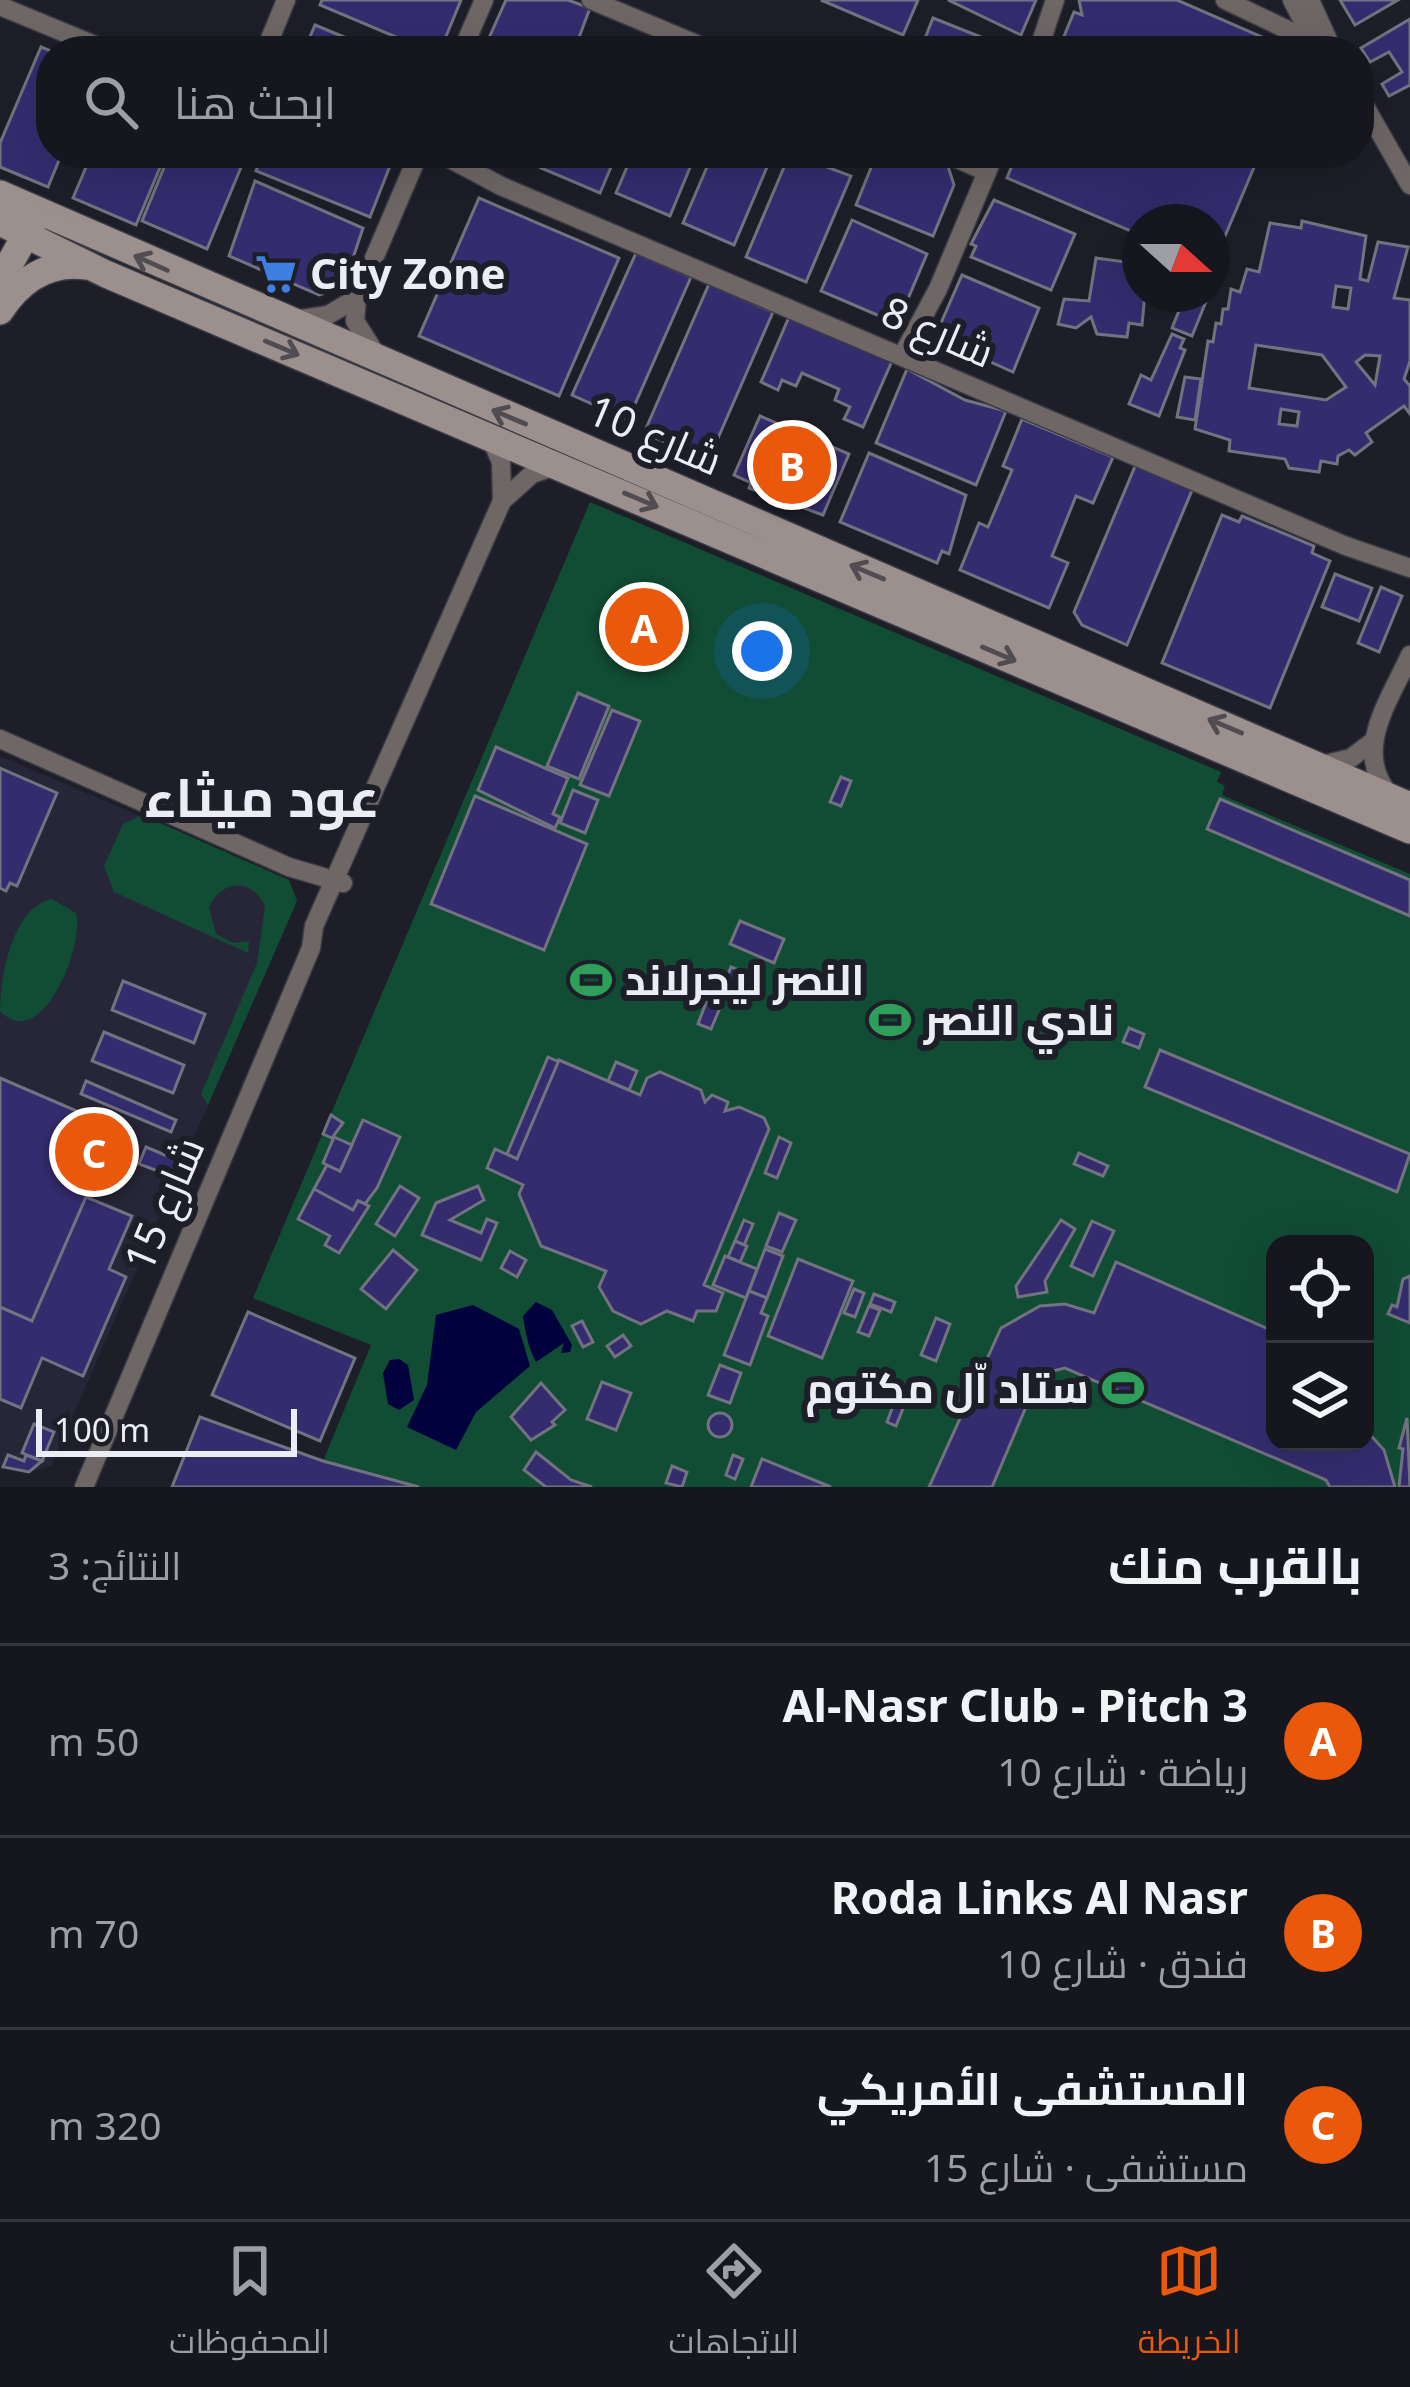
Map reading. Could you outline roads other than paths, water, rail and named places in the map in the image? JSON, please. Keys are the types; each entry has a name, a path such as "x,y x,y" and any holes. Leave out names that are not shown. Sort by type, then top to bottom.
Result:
{"main road":[{"name":"شارع 10","path":"13,219 97,269 1410,830"},
{"name":"شارع 10","path":"13,219 281,320 1402,803"},
{"path":"0,280 13,219"},
{"path":"0,311 20,285 37,274 65,265 97,269"}],"street":[{"path":"271,36 286,0"},
{"path":"468,36 484,0"},
{"path":"591,0 676,36"},
{"path":"1043,36 1055,0"},
{"path":"1046,36 1065,0"},
{"path":"1225,0 1305,36"},
{"path":"1254,12 1274,0"},
{"path":"1292,0 1312,36"},
{"path":"1310,0 1326,36"},
{"path":"0,6 73,36"},
{"path":"1374,123 1410,185"},
{"path":"388,365 358,332 357,298 412,168"},
{"name":"شارع 8","path":"453,168 1346,546 1410,578"},
{"name":"شارع 8","path":"467,168 501,186"},
{"path":"907,358 988,168"},
{"path":"281,320 315,319 357,298"},
{"path":"490,435 501,462 502,501"},
{"path":"502,501 532,474 560,465"},
{"name":"شارع 15","path":"84,1487 310,948 322,936 337,887 363,840 364,822 502,501"},
{"name":"شارع 8","path":"1346,546 1410,568"},
{"path":"1402,803 1373,768 1371,743 1410,655"},
{"path":"0,739 337,887"},
{"path":"1316,765 1340,762 1371,743"}],"place":[{"name":"City Zone","path":"276,274"},
{"name":"Roda Links Al Nasr","path":"792,465"},
{"name":"Al-Nasr Club - Pitch 3","path":"644,627"},
{"name":"النصر ليجرلاند","path":"591,980"},
{"name":"نادي النصر","path":"890,1020"},
{"name":"المستشفى الأمريكي","path":"94,1152"},
{"name":"ستاد اّل مكتوم","path":"1123,1388"}],"district":[{"name":"عود ميثاء","path":"262,798"}]}
